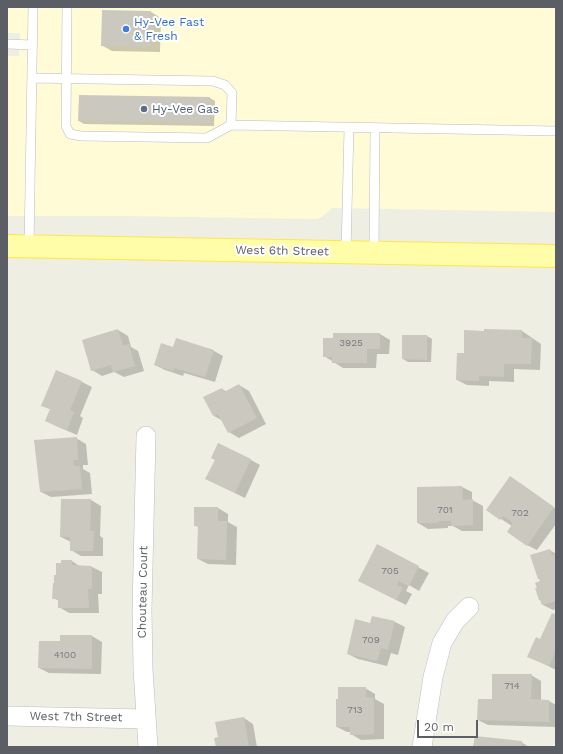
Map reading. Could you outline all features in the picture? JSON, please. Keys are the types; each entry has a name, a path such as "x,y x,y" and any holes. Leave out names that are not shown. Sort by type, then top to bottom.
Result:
{"main road":[{"name":"West 6th Street","path":"7,246 556,256"}],"street":[{"name":"Chouteau Court","path":"146,436 142,617 143,670 148,747"},
{"path":"422,747 433,677 442,643 455,622 469,607"},
{"name":"West 7th Street","path":"7,716 146,719"}],"lane":[{"path":"29,247 33,7"},
{"path":"67,7 66,126 70,134 81,136 207,138 231,126 556,131"},
{"path":"7,44 33,45"},
{"path":"32,78 213,81 225,85 232,93 231,126"},
{"path":"346,252 348,128"},
{"path":"374,253 375,128"}],"shaded area":[{"path":"7,7 556,7 556,212 332,208 322,217 317,219 7,216 7,56 19,56 20,33 7,33"}],"building":[{"name":"Hy-Vee Fast & Fresh","path":"102,10 151,11 151,47 101,46"},
{"name":"Hy-Vee Gas","path":"79,95 210,97 210,123 78,121"},
{"path":"118,329 123,346 129,344 135,366 113,372 111,365 91,371 82,340"},
{"path":"484,329 522,330 522,338 532,338 531,364 504,364 504,377 479,376 479,381 456,380 457,353 464,353 464,330 484,331"},
{"path":"333,333 380,333 380,349 367,349 367,363 332,363 332,357 323,357 323,338 333,338"},
{"path":"402,335 427,335 427,360 402,359"},
{"path":"176,338 214,350 205,377 174,368 173,371 154,365 161,343 173,347"},
{"path":"56,370 82,381 70,410 74,412 67,430 45,421 50,409 41,406"},
{"path":"239,384 257,418 228,433 218,414 213,416 203,397 222,388 224,392"},
{"path":"77,437 78,460 73,460 74,466 80,466 82,489 40,492 34,440"},
{"path":"218,443 251,459 235,493 205,479 215,460 211,458"},
{"path":"510,476 554,507 527,546 507,532 513,523 503,516 500,520 486,510"},
{"path":"462,486 463,500 473,499 473,525 451,526 451,521 438,521 439,523 417,523 417,487"},
{"path":"61,499 91,499 90,531 94,531 93,551 70,551 70,537 60,537"},
{"path":"194,507 218,507 218,521 227,521 226,560 197,559 198,526 194,526"},
{"path":"377,544 419,566 409,586 399,581 397,585 403,588 396,600 358,581"},
{"path":"550,549 552,555 556,554 556,601 542,605 535,588 537,588 535,583 540,581 530,555"},
{"path":"61,560 72,560 72,565 92,566 92,589 88,589 89,608 58,608 58,599 52,599 54,575 56,575 56,563 61,563"},
{"path":"552,613 556,615 556,650 549,666 527,657 536,637 540,639"},
{"path":"372,616 395,621 388,650 381,648 377,661 347,654 355,619 370,623"},
{"path":"60,635 92,635 92,669 38,668 39,641 60,641"},
{"path":"492,674 532,674 531,699 549,700 549,722 477,720 478,699 492,699"},
{"path":"338,687 366,687 366,697 374,698 374,734 350,735 350,727 336,727 336,699 338,699"},
{"path":"244,717 249,747 216,747 214,738 218,737 215,722"},
{"path":"475,736 522,741 521,747 473,747"}],"place":[{"name":"Hy-Vee Fast & Fresh","path":"126,29"},
{"name":"Hy-Vee Gas","path":"144,109"}]}
